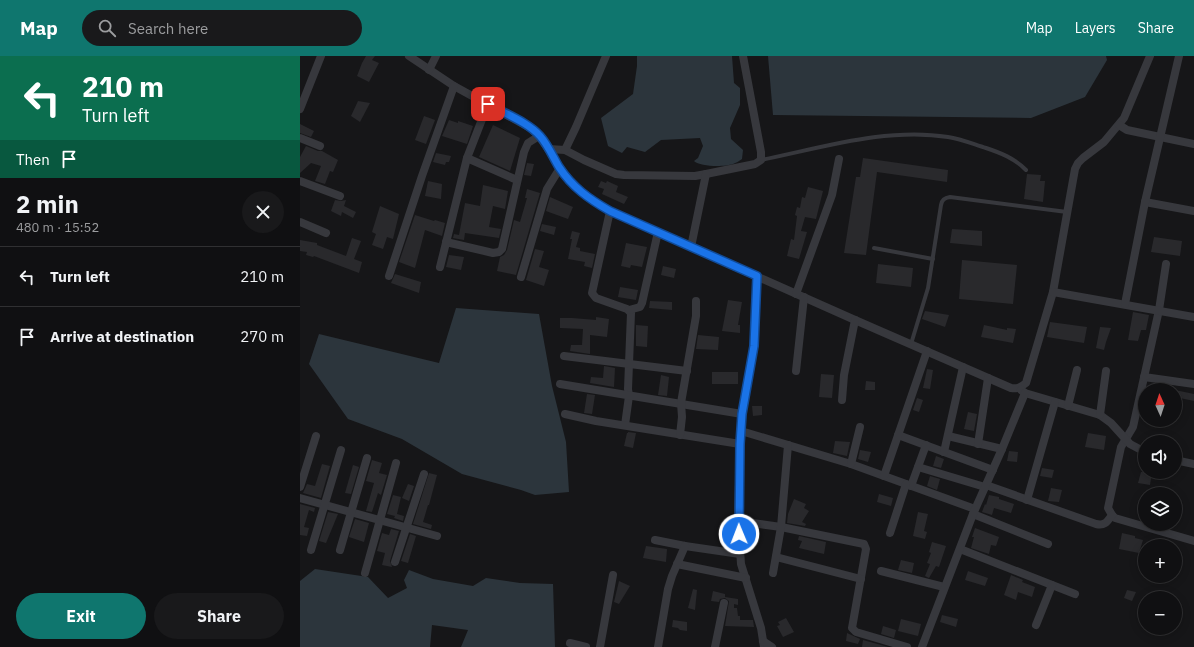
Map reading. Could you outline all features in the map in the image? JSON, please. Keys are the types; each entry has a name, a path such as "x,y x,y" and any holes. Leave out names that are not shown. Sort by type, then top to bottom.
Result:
{"street":[{"path":"300,109 321,56"},
{"path":"409,56 454,86 532,129 549,149 560,168 572,184 582,194 610,211 1011,388 1100,415 1111,423 1125,439 1138,448"},
{"path":"429,70 436,56"},
{"path":"565,150 606,56"},
{"path":"549,149 565,150 616,174 679,176 706,174 755,164 760,160 761,152 742,56"},
{"path":"922,647 974,512 1002,449 1026,382 1054,292 1075,169 1078,163 1104,142 1119,125 1130,106 1150,56"},
{"path":"1125,304 1159,137 1179,56"},
{"path":"390,276 422,176 454,86"},
{"path":"440,267 467,158 488,104"},
{"path":"1119,125 1127,130 1194,144"},
{"path":"446,242 499,252 503,246 524,152 528,143 539,136"},
{"path":"300,138 320,146"},
{"path":"467,158 517,180"},
{"path":"796,371 800,295 832,195 838,159"},
{"path":"521,277 547,190 560,168"},
{"path":"691,247 706,174"},
{"path":"300,181 340,196"},
{"path":"1145,202 1194,211"},
{"path":"610,211 592,293 596,298 629,310 640,307 658,232"},
{"path":"300,222 326,233"},
{"path":"1166,264 1159,310 1133,427 1125,439 1120,451 1108,504 1109,511 1115,518 1194,541"},
{"path":"757,276 754,346 742,414 738,521 740,554 746,578 761,628 764,644 772,647"},
{"path":"1054,292 1194,317"},
{"path":"680,435 682,417 681,404 696,316 696,301"},
{"path":"626,425 630,363 631,312 629,310"},
{"path":"842,400 844,375 855,320"},
{"path":"884,476 927,351"},
{"path":"564,356 686,371"},
{"path":"944,452 963,367"},
{"path":"1068,406 1077,370"},
{"path":"1100,415 1106,371"},
{"path":"1144,377 1194,384"},
{"path":"978,444 988,378"},
{"path":"560,384 742,414"},
{"path":"1027,500 1055,402"},
{"path":"565,414 596,421 740,444"},
{"path":"851,464 860,427"},
{"path":"741,432 851,464 909,485 1048,544"},
{"path":"898,435 993,470"},
{"path":"300,487 316,436"},
{"path":"948,436 1002,449"},
{"path":"773,573 781,527 788,445"},
{"path":"890,533 926,445"},
{"path":"311,550 342,450"},
{"path":"340,550 367,458"},
{"path":"1182,461 1194,464"},
{"path":"365,573 396,463"},
{"path":"918,466 986,486 1100,525 1107,523 1112,515"},
{"path":"395,562 424,474"},
{"path":"300,498 352,511 437,536"},
{"path":"738,521 781,527 864,544 866,549 852,626 854,630 907,647"},
{"path":"654,540 740,554"},
{"path":"658,647 668,590 685,546"},
{"path":"960,549 1075,594"},
{"path":"776,557 860,579"},
{"path":"677,564 746,578"},
{"path":"881,571 944,587"},
{"path":"600,647 613,575"},
{"path":"1036,625 1052,585"},
{"path":"715,647 724,603"},
{"path":"570,643 586,647"}],"lane":[{"path":"760,160 880,137 933,136 964,141 1003,154 1019,163 1026,170"},
{"path":"911,344 928,288 941,205 945,198 950,197 1068,212"},
{"path":"874,248 933,259"}],"shaded area":[{"path":"637,56 732,56 734,83 740,88 740,105 730,128 731,139 743,150 742,159 734,164 724,166 713,166 697,163 694,161 698,158 703,146 700,138 661,140 645,152 627,147 622,153 608,146 601,118 633,94"},
{"path":"768,56 1106,56 1107,60 1085,97 1031,118 773,115"},
{"path":"456,308 539,314 552,386 566,442 569,492 535,495 462,474 402,439 348,419 309,364 319,334 439,363"},
{"path":"315,569 368,577 388,598 407,588 404,580 409,570 433,579 473,586 486,578 520,583 553,584 555,647 461,647 468,630 432,625 430,647 300,647 300,581"}],"building":[{"path":"366,56 375,56 372,60 379,63 369,82 357,76"},
{"path":"358,101 370,103 360,122 351,116"},
{"path":"424,116 435,120 426,144 415,140"},
{"path":"449,120 458,123 458,121 473,126 467,144 442,136"},
{"path":"300,124 314,131 311,137 300,133"},
{"path":"493,125 520,138 510,171 479,157"},
{"path":"306,146 322,151 338,160 333,172 330,171 325,184 315,181 321,166 311,163 300,173 300,157"},
{"path":"436,153 451,156 449,162 446,162 445,165 433,162"},
{"path":"863,158 948,170 947,182 877,172 866,255 844,253 856,177 860,177"},
{"path":"527,163 534,164 531,176 524,175"},
{"path":"1027,174 1041,175 1040,181 1045,181 1043,202 1024,199"},
{"path":"428,181 442,184 441,199 425,196"},
{"path":"601,181 606,183 607,181 618,186 616,192 628,197 624,204 602,194 604,189 598,187"},
{"path":"483,185 508,191 505,209 493,206 489,227 501,229 499,238 465,233 464,240 453,238 454,234 459,235 465,203 480,206"},
{"path":"808,187 823,191 816,219 805,217 801,231 807,232 799,259 787,256 791,239 794,240 797,216 795,215 797,207 800,208 802,197 805,198"},
{"path":"527,189 540,193 516,275 497,271 500,257 504,255 507,250 514,220 520,222 527,198 525,198"},
{"path":"550,197 573,207 568,219 546,211"},
{"path":"335,200 346,200 344,206 356,212 353,218 342,212 341,216 331,211"},
{"path":"380,206 399,214 393,239 387,237 383,249 372,245 376,234 372,232"},
{"path":"415,215 445,223 442,236 425,230 415,268 399,262"},
{"path":"542,224 556,227 554,235 540,231"},
{"path":"952,229 982,231 982,246 950,243"},
{"path":"572,231 580,233 576,247 580,248 580,251 595,254 592,268 584,266 585,262 568,259"},
{"path":"1154,237 1182,241 1180,256 1151,252"},
{"path":"352,238 361,241 354,259 362,262 359,273 314,256 306,255 307,252 300,251 300,240 317,243 317,245 346,256"},
{"path":"626,243 647,247 642,267 631,265 630,268 621,266"},
{"path":"535,249 544,251 539,267 549,270 544,286 526,280"},
{"path":"449,255 464,257 461,270 446,267"},
{"path":"962,260 1017,265 1013,304 959,299"},
{"path":"878,264 913,268 911,287 876,283"},
{"path":"663,266 676,269 674,278 661,275"},
{"path":"395,274 421,282 419,293 391,283"},
{"path":"620,287 638,290 636,300 618,297"},
{"path":"728,300 742,302 738,325 740,325 740,333 722,331"},
{"path":"650,301 672,302 672,310 649,308"},
{"path":"925,311 949,315 945,327 922,319"},
{"path":"1133,312 1149,315 1146,330 1141,330 1138,341 1128,340"},
{"path":"596,317 609,319 607,337 590,335 590,354 570,351 571,345 582,345 583,329 560,328 560,318 596,320"},
{"path":"1050,322 1087,327 1084,343 1047,337"},
{"path":"636,325 648,326 647,347 636,346"},
{"path":"984,325 1007,330 1007,328 1016,329 1013,343 981,337"},
{"path":"1100,327 1111,328 1104,350 1096,348"},
{"path":"698,335 719,337 718,350 696,349"},
{"path":"604,366 615,368 614,387 590,383 591,377 603,378"},
{"path":"927,369 933,370 930,389 923,388"},
{"path":"712,372 738,372 738,384 712,384"},
{"path":"821,374 834,375 832,398 819,397"},
{"path":"661,375 669,377 667,396 658,395"},
{"path":"866,381 875,382 875,390 865,390"},
{"path":"1182,391 1194,394 1194,401 1182,398"},
{"path":"587,394 595,395 592,414 584,413"},
{"path":"917,398 923,400 919,412 913,410"},
{"path":"752,406 762,406 762,415 753,416"},
{"path":"968,412 977,414 974,431 964,429"},
{"path":"628,432 636,433 633,448 624,446"},
{"path":"1088,433 1106,436 1104,450 1085,447"},
{"path":"835,441 850,442 847,456 833,453"},
{"path":"860,450 871,452 868,462 858,459"},
{"path":"1009,451 1018,452 1017,462 1007,461"},
{"path":"936,456 944,459 941,468 933,466"},
{"path":"372,460 382,463 379,473 387,475 381,495 378,493 372,512 366,511 374,483 366,481"},
{"path":"322,464 330,466 321,498 303,493 307,484 315,486"},
{"path":"353,465 359,467 351,494 345,493"},
{"path":"1042,468 1054,470 1052,478 1040,476"},
{"path":"429,473 437,475 423,522 432,525 431,529 413,524"},
{"path":"930,476 940,479 937,490 927,486"},
{"path":"1139,479 1151,479 1150,485 1138,483"},
{"path":"408,484 414,486 409,501 402,498"},
{"path":"1051,488 1062,490 1059,502 1048,501"},
{"path":"879,494 893,498 891,506 877,502"},
{"path":"393,495 401,497 397,514 404,516 403,521 394,518 395,516 387,514"},
{"path":"989,495 999,497 999,499 1014,504 1011,513 994,508 992,515 982,512"},
{"path":"794,499 806,504 804,508 809,511 802,522 806,524 805,526 787,523 788,514"},
{"path":"300,504 315,508 314,512 309,510 304,527 309,528 307,536 300,535"},
{"path":"328,512 338,514 326,543 319,541"},
{"path":"918,512 928,514 924,531 927,532 925,539 913,536"},
{"path":"355,519 369,523 364,542 349,537"},
{"path":"975,528 999,537 996,546 991,545 989,554 971,548"},
{"path":"391,529 399,531 390,561 392,567 382,565 385,553 377,551 382,533 389,535"},
{"path":"1122,533 1135,536 1135,538 1139,539 1138,553 1119,549"},
{"path":"410,534 416,536 408,563 401,561"},
{"path":"799,536 826,542 824,554 799,548 802,541 798,540"},
{"path":"932,542 946,546 939,567 936,566 929,578 925,576 930,564 927,563 931,553 929,552"},
{"path":"646,546 667,549 666,562 643,558"},
{"path":"901,560 914,563 912,573 898,570"},
{"path":"968,571 988,578 985,586 965,580"},
{"path":"1011,575 1023,580 1022,582 1035,587 1032,597 1018,592 1016,600 1004,595"},
{"path":"619,581 630,586 619,604 614,602"},
{"path":"693,589 697,590 695,610 688,608"},
{"path":"1127,590 1136,592 1132,601 1124,598"},
{"path":"713,591 725,594 725,597 738,599 738,605 734,604 734,608 737,608 740,620 753,620 754,627 725,626 729,601 725,598 720,599 719,602 711,601"},
{"path":"942,615 958,619 956,627 940,622"},
{"path":"786,618 794,632 783,637 777,626 780,625 778,622"},
{"path":"901,619 921,624 918,636 898,631"},
{"path":"673,620 687,622 687,631 672,627"},
{"path":"883,626 896,630 894,638 881,634"},
{"path":"847,633 860,639 858,644 846,641"},
{"path":"863,640 888,647 862,647"}],"route":[{"path":"488,104 532,129 549,149 560,168 572,184 582,194 594,202 610,211 757,276 754,346 742,414 738,521 739,534"}]}
